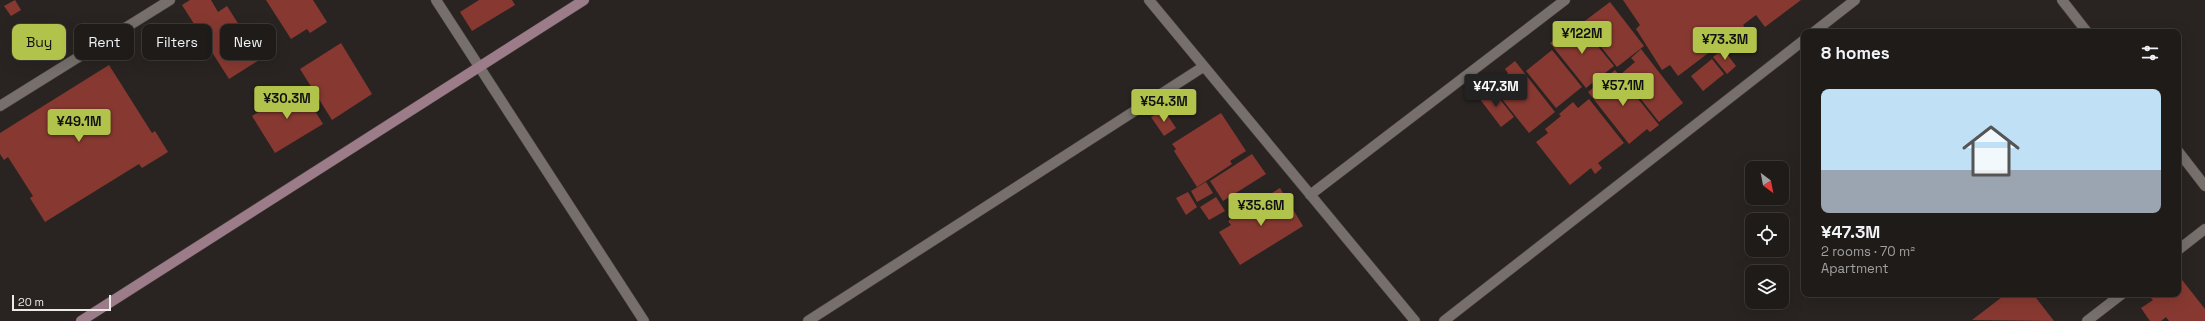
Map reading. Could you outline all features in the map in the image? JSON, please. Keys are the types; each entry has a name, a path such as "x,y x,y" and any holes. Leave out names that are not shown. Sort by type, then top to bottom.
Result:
{"street":[{"path":"0,106 170,0"},
{"path":"436,0 644,321"},
{"path":"81,321 584,0"},
{"path":"1149,0 1415,321"},
{"path":"1310,195 1565,0"},
{"path":"1818,29 1855,0"},
{"path":"2062,0 2085,29"},
{"path":"1444,321 1801,42"},
{"path":"808,321 1203,67"},
{"path":"2181,155 2205,186"},
{"path":"2181,248 2205,229"},
{"path":"2087,321 2118,297"}],"building":[{"path":"15,0 21,10 11,16 4,6"},
{"path":"190,0 211,0 218,12 227,6 238,24 220,24 220,60 259,60 229,79 212,52 212,24 194,24 182,5"},
{"path":"266,0 313,0 327,22 310,33 307,29 291,39"},
{"path":"479,0 512,0 515,5 472,31 460,12"},
{"path":"1623,0 1801,0 1765,27 1756,15 1743,25 1750,34 1732,48 1727,47 1723,42 1678,76 1670,65 1662,70 1636,29 1640,25"},
{"path":"1610,2 1644,46 1617,67 1582,23"},
{"path":"1577,21 1614,66 1586,88 1550,43"},
{"path":"341,43 372,94 332,120 300,69"},
{"path":"1641,49 1683,103 1659,122 1621,74 1635,62 1631,58"},
{"path":"1723,49 1736,66 1727,74 1713,57"},
{"path":"1552,50 1582,87 1556,108 1526,71"},
{"path":"1712,59 1724,74 1703,91 1691,76"},
{"path":"1515,61 1555,112 1529,133 1493,88 1500,82 1498,80 1508,73 1505,69"},
{"path":"109,65 152,133 155,131 168,152 142,168 139,164 45,222 30,198 33,196 8,157 4,160 0,154 0,133"},
{"path":"1615,70 1659,125 1650,132 1647,129 1629,144 1588,92"},
{"path":"1491,88 1514,117 1501,127 1479,98"},
{"path":"295,90 297,93 302,90 323,124 275,153 252,116"},
{"path":"1589,99 1624,143 1598,163 1602,168 1595,174 1591,168 1570,185 1536,142 1548,133 1545,129 1561,116 1559,114 1573,102 1578,108"},
{"path":"1164,110 1176,128 1164,136 1151,117"},
{"path":"1221,113 1246,151 1230,161 1232,164 1197,187 1174,151 1176,149 1172,144"},
{"path":"1252,154 1266,174 1223,201 1210,181"},
{"path":"1206,182 1213,193 1197,202 1191,191"},
{"path":"1280,188 1303,226 1240,265 1219,232 1231,225 1228,221"},
{"path":"1188,192 1197,207 1186,215 1176,198"},
{"path":"1216,197 1225,211 1209,220 1200,207"},
{"path":"2181,279 2205,309 2205,321 2169,321 2166,317 2161,321 2150,321 2141,308 2153,300 2151,298 2181,297"},
{"path":"2002,297 2035,297 2054,321 1972,320"}]}
